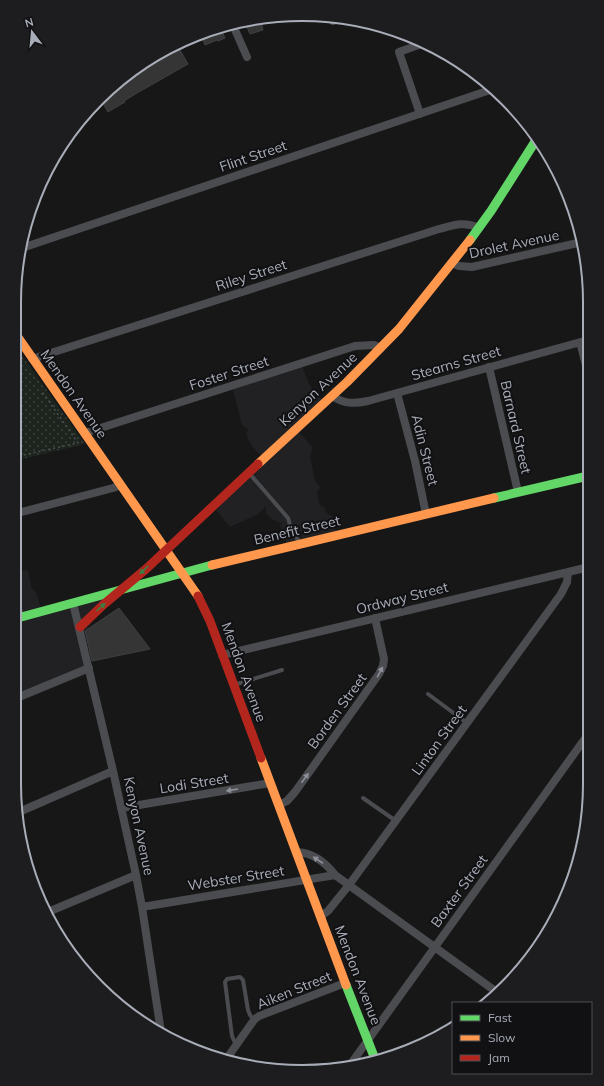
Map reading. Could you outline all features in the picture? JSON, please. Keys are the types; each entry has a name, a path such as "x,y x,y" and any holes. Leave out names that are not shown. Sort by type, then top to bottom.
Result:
{"street":[{"path":"235,29 247,57"},
{"path":"417,46 400,52 420,114"},
{"name":"Flint Street","path":"26,247 487,91"},
{"name":"Kenyon Avenue","path":"80,627 166,550 248,472 332,396 399,329 479,228 534,143"},
{"name":"Riley Street","path":"32,359 445,227 462,224 472,225 479,228"},
{"name":"Drolet Avenue","path":"452,263 459,266 472,267 577,243"},
{"name":"Stearns Street","path":"332,396 339,401 352,404 368,401 583,341"},
{"name":"Foster Street","path":"85,433 356,346 374,345 381,348"},
{"name":"Mendon Avenue","path":"21,349 32,359 85,433 200,599 373,1055"},
{"name":"Barnard Street","path":"489,367 518,492"},
{"name":"Adin Street","path":"397,393 415,461 426,514"},
{"name":"Benefit Street","path":"21,617 182,573 300,543 583,477"},
{"path":"21,512 121,485"},
{"name":"Ordway Street","path":"222,655 583,568"},
{"name":"Linton Street","path":"321,916 328,911 349,886 468,723 560,594 567,582 568,572"},
{"name":"Kenyon Avenue","path":"73,603 80,627 136,875 160,1026"},
{"name":"Borden Street","path":"279,805 287,801 295,792 380,674 384,660 375,618"},
{"path":"21,697 89,668"},
{"name":"Baxter Street","path":"353,1061 583,741"},
{"path":"22,810 113,771"},
{"name":"Lodi Street","path":"121,808 270,783"},
{"name":"Webster Street","path":"297,852 306,852 320,860 349,886 493,990"},
{"path":"51,911 136,875"},
{"name":"Webster Street","path":"142,907 335,875"},
{"name":"Aiken Street","path":"229,1055 254,1020 259,1016 345,983"}],"lane":[{"path":"248,472 288,518 292,532 300,543"},
{"path":"233,685 282,670"},
{"path":"428,694 468,723"},
{"path":"363,798 396,821"},
{"path":"236,1045 232,1036 225,982 227,979 240,977 243,980 248,1010 254,1020"}],"path":[{"path":"21,360 24,364"},
{"path":"21,455 78,443 37,384"}],"shaded area":[{"path":"21,354 85,444 21,459"},
{"path":"302,366 310,386 326,404 299,432 313,448 310,456 315,481 321,488 317,491 319,504 325,508 326,513 332,516 337,536 289,550 280,526 281,523 273,520 266,514 266,506 258,514 230,527 216,510 265,460 251,445 246,434 248,429 242,425 233,389"},
{"path":"21,571 28,571 32,589 36,592 42,613 118,594 93,620 84,634 89,673 21,701"}],"building":[{"path":"261,24 263,30 250,34 247,27"},
{"path":"223,33 225,38 205,45 202,39"},
{"path":"180,49 188,64 137,93 108,112 103,103 146,68"},
{"path":"119,608 150,649 92,661 85,631"}],"traffic: fast":[{"path":"470,240 491,211 534,143"},
{"path":"494,498 583,477"},
{"path":"21,617 212,565"},
{"path":"346,985 374,1055"}],"traffic: slow":[{"path":"258,464 347,382 399,329 470,240"},
{"path":"21,342 198,596"},
{"path":"212,565 494,498"},
{"path":"261,758 346,985"}],"traffic: jam":[{"path":"80,627 103,605 146,569 258,464"},
{"path":"198,596 210,621 261,758"}]}
